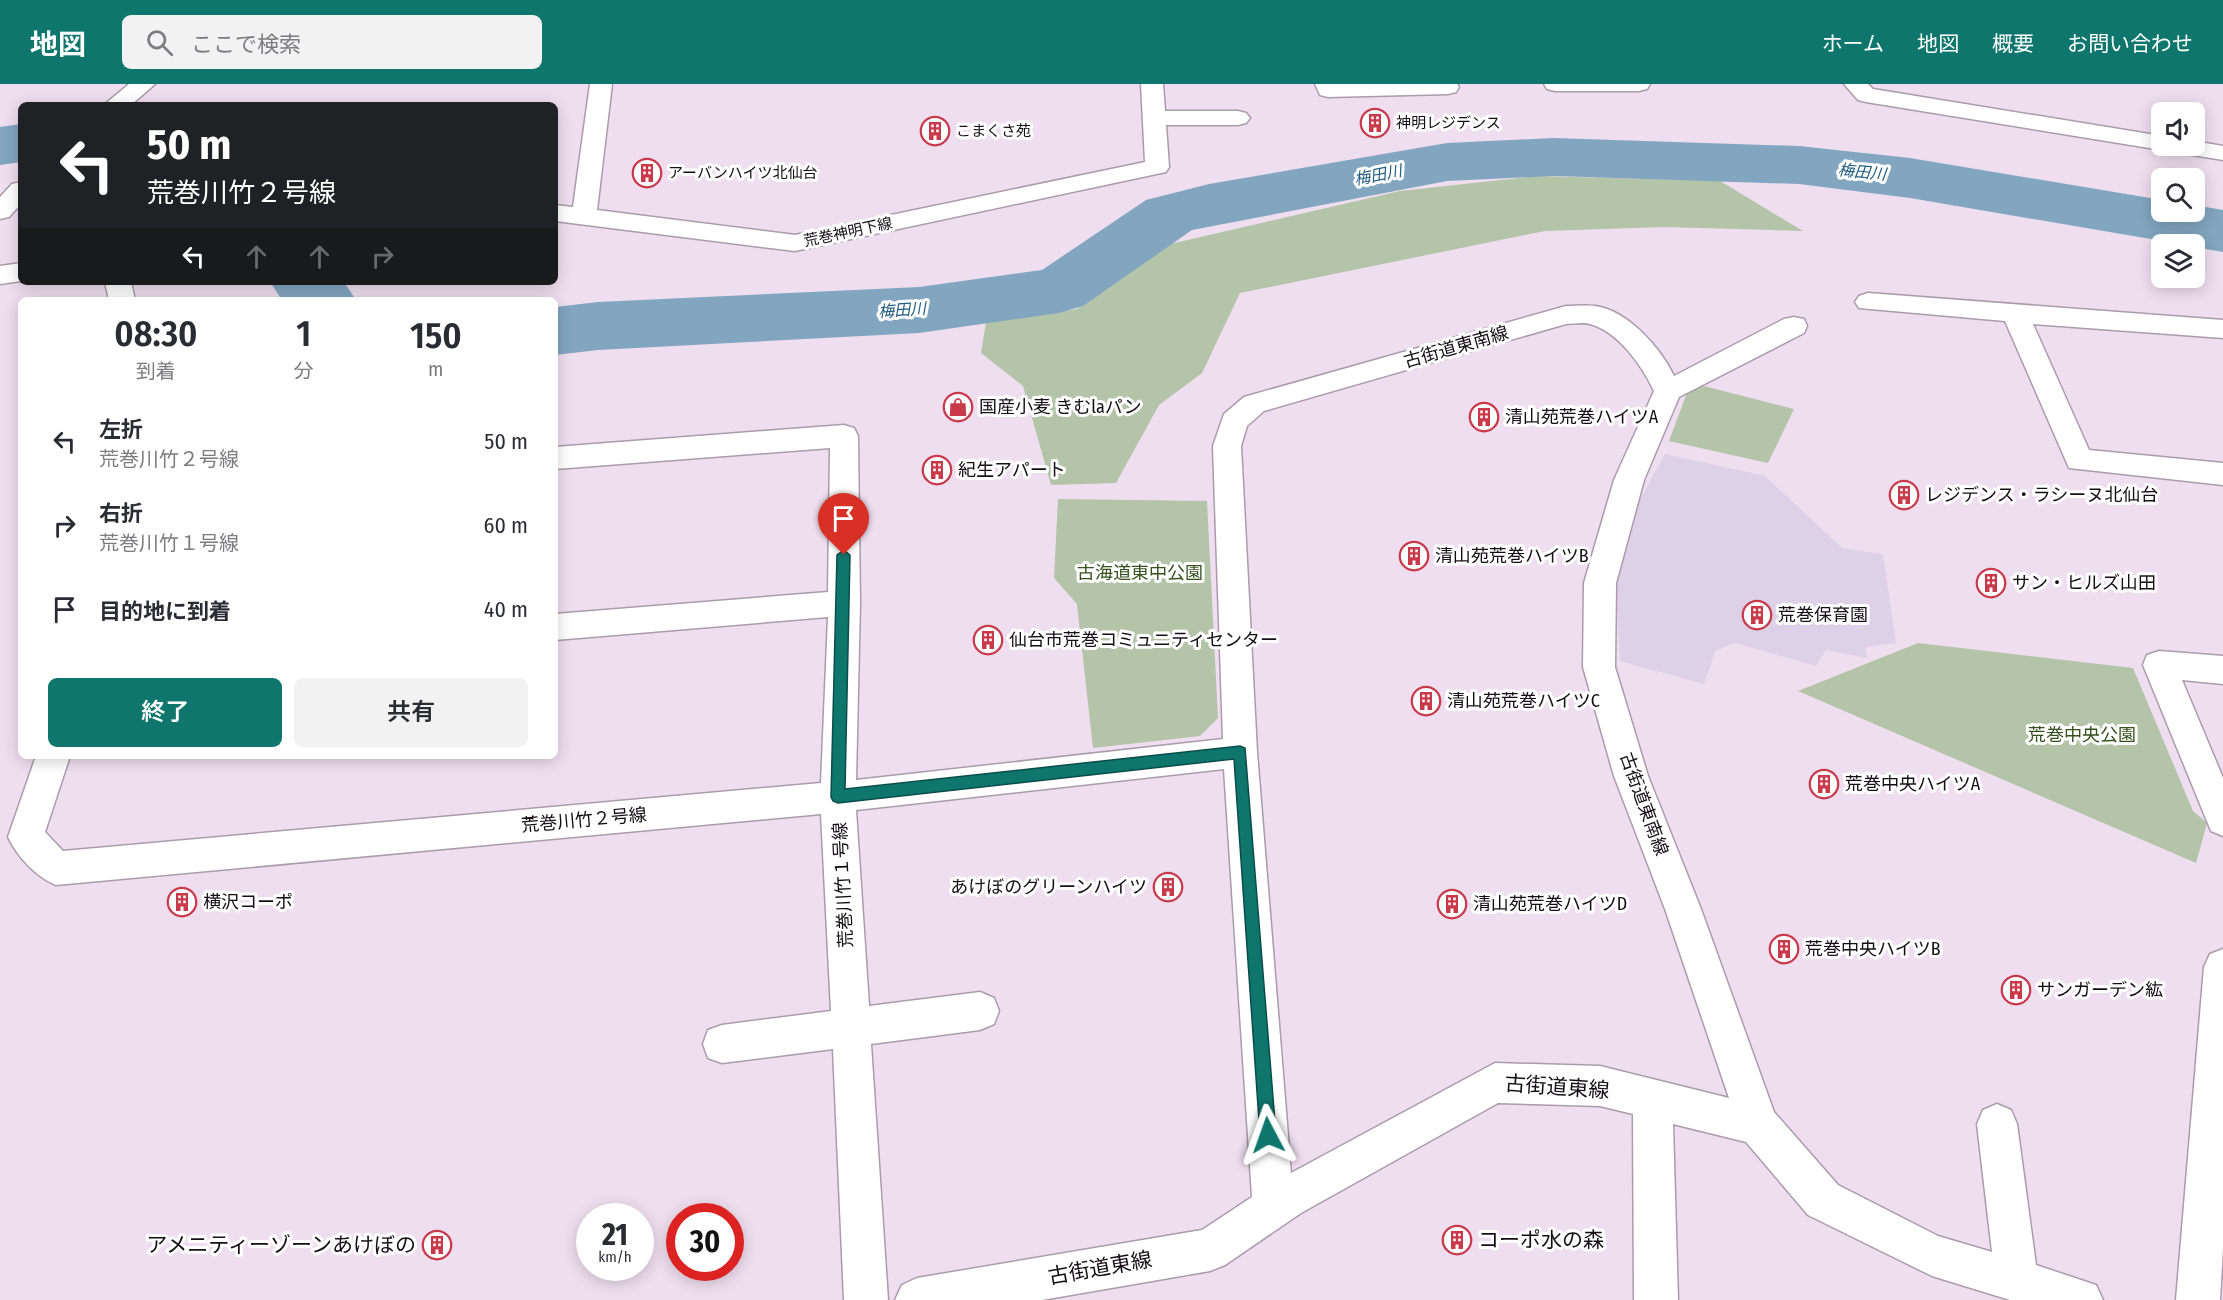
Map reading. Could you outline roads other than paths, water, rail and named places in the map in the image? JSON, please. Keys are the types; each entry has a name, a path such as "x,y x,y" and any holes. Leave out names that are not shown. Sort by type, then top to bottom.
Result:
{"street":[{"path":"120,102 144,84"},
{"path":"558,213 584,216 601,84"},
{"name":"荒巻神明下線","path":"584,216 795,243 1157,167 1152,84"},
{"path":"1326,84 1328,90 1448,87"},
{"path":"1556,84 1640,84"},
{"path":"1855,84 1866,95 2151,141"},
{"path":"1154,118 1238,118"},
{"path":"2205,150 2223,153"},
{"path":"0,211 18,193"},
{"path":"0,275 18,272"},
{"path":"1868,302 2223,329"},
{"path":"2015,313 2079,460 2223,474"},
{"name":"古街道東南線","path":"1273,1207 1240,752 1227,446 1234,421 1254,404 1566,315 1595,315 1629,335 1655,364 1668,391 1629,480 1600,583 1599,667 1631,776 1683,909 1758,1125"},
{"path":"1668,391 1794,326"},
{"name":"荒巻川竹１号線","path":"558,458 844,436 844,603 838,797 866,1300"},
{"path":"558,627 844,603"},
{"path":"2223,670 2159,665 2223,820"},
{"name":"荒巻川竹２号線","path":"52,759 26,837 56,868 838,797 1240,752"},
{"path":"2198,1300 2223,967"},
{"path":"722,1044 980,1011"},
{"name":"古街道東線","path":"917,1300 1008,1292 1210,1250 1273,1207 1495,1083 1600,1086 1758,1125"},
{"path":"1653,1099 1656,1300"},
{"path":"1997,1124 2017,1280"},
{"path":"1758,1125 1823,1200 1932,1255 2081,1300"}],"waterway":[{"name":"梅田川","path":"0,146 18,143"},
{"name":"梅田川","path":"558,331 598,326 919,310 1059,290 1169,215 1209,204 1447,162 1554,157 1799,165 1910,178 2223,231"},
{"name":"梅田川","path":"306,285 319,297"}],"place":[{"name":"神明レジデンス","path":"1375,123"},
{"name":"こまくさ苑","path":"935,131"},
{"name":"アーバンハイツ北仙台","path":"647,173"},
{"name":"国産小麦 きむlaパン","path":"958,407"},
{"name":"清山苑荒巻ハイツA","path":"1484,417"},
{"name":"紀生アパート","path":"937,470"},
{"name":"レジデンス・ラシーヌ北仙台","path":"1904,495"},
{"name":"清山苑荒巻ハイツB","path":"1414,556"},
{"name":"サン・ヒルズ山田","path":"1991,583"},
{"name":"荒巻保育園","path":"1757,615"},
{"name":"仙台市荒巻コミュニティセンター","path":"988,640"},
{"name":"清山苑荒巻ハイツC","path":"1426,701"},
{"name":"荒巻中央ハイツA","path":"1824,784"},
{"name":"あけぼのグリーンハイツ","path":"1168,887"},
{"name":"横沢コーポ","path":"182,902"},
{"name":"清山苑荒巻ハイツD","path":"1452,904"},
{"name":"荒巻中央ハイツB","path":"1784,949"},
{"name":"サンガーデン紘","path":"2016,990"},
{"name":"コーポ水の森","path":"1457,1240"},
{"name":"アメニティーゾーンあけぼの","path":"437,1245"}],"park label":[{"name":"古海道東中公園","path":"1140,573"},
{"name":"荒巻中央公園","path":"2082,735"}]}
